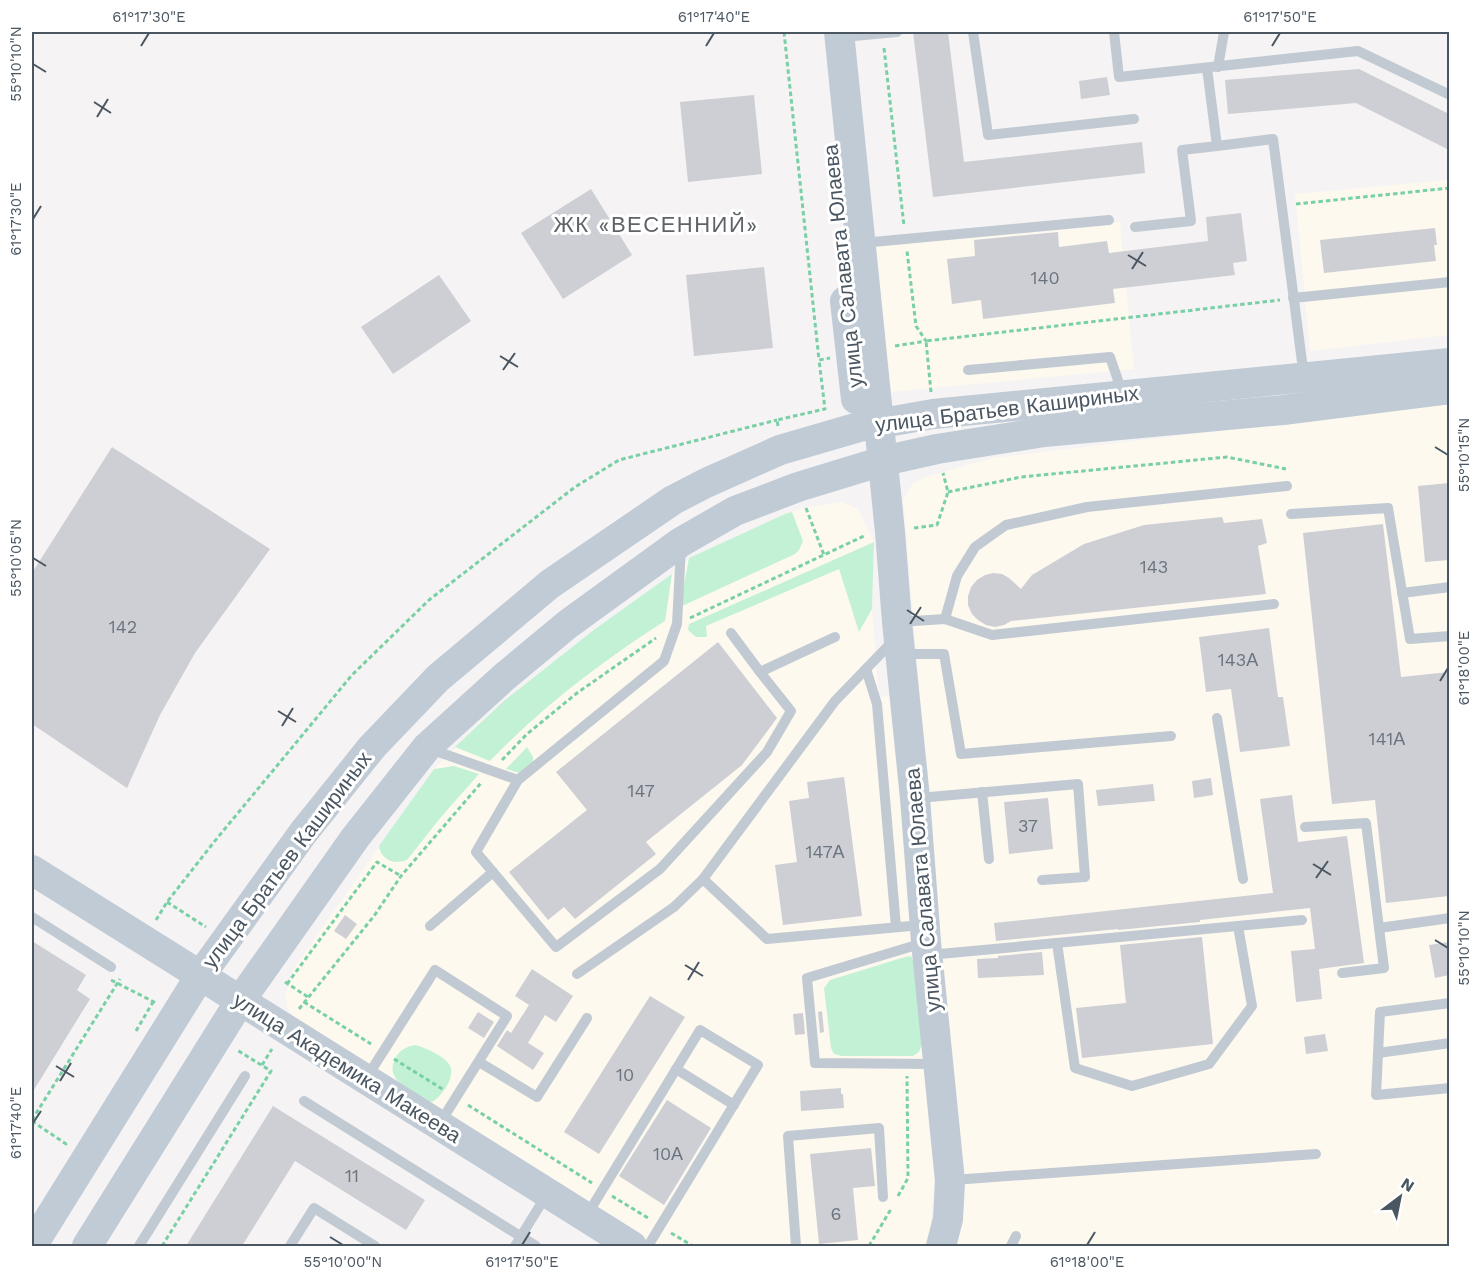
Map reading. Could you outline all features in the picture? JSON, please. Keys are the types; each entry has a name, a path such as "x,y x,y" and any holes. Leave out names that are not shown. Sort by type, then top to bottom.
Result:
{"main road":[{"name":"улица Салавата Юлаева","path":"833,34 860,243 869,425"},
{"name":"улица Салавата Юлаева","path":"833,34 850,354 869,425 890,532 915,798 919,937 939,1064 950,1181 948,1219 941,1246"},
{"name":"улица Братьев Кашириных","path":"87,1246 240,1001 355,838 427,747 503,678 568,624 681,542 735,511 798,487 875,463 937,449 1044,432 1304,377 1449,363"},
{"name":"улица Братьев Кашириных","path":"32,1246 200,976 303,833 372,747 438,678 550,584 673,500 780,450 869,425 933,414 1124,395 1162,406 1283,410 1449,389"},
{"name":"улица Академика Макеева","path":"32,870 632,1246"}],"lane":[{"path":"833,34 876,35 897,32"},
{"path":"973,32 988,135 1134,119"},
{"path":"1114,32 1119,77 1358,51 1449,95"},
{"path":"1217,146 1213,68 1224,32"},
{"path":"1135,227 1191,221 1182,150 1273,139 1304,377"},
{"path":"860,243 1109,220"},
{"path":"1293,298 1449,282"},
{"path":"968,370 1110,357 1124,395"},
{"path":"945,619 957,576 975,547 1006,525 1087,507 1287,486"},
{"path":"1291,514 1388,508 1410,639 1449,636"},
{"path":"681,542 677,624 664,661 518,780 476,852 556,947 660,869 767,752 791,711 731,633"},
{"path":"1402,593 1449,587"},
{"path":"576,974 674,907 703,879 835,701 899,637 945,619 992,635 1274,604"},
{"path":"760,672 835,637"},
{"path":"899,637 944,654 961,754 1171,736"},
{"path":"866,669 877,704 919,937"},
{"path":"1217,718 1243,879"},
{"path":"427,747 518,780"},
{"path":"915,798 1078,784 1084,877 1042,880"},
{"path":"982,792 989,859"},
{"path":"1305,827 1366,823 1384,968 1342,973"},
{"path":"430,926 493,872"},
{"path":"703,879 767,939 919,937 1057,943 1302,920"},
{"path":"32,917 111,967"},
{"path":"1379,928 1449,918"},
{"path":"1057,943 1075,1068 1132,1086 1209,1064 1252,1006 1238,926"},
{"path":"919,937 807,978 815,1063 939,1064"},
{"path":"365,1080 435,970 507,1016 439,1126"},
{"path":"1449,1002 1380,1012 1376,1095 1449,1088"},
{"path":"479,1062 537,1098 587,1018"},
{"path":"586,1218 700,1030 758,1065 648,1246"},
{"path":"1378,1053 1449,1043"},
{"path":"676,1069 734,1105"},
{"path":"139,1246 245,1076"},
{"path":"304,1101 518,1242 536,1246"},
{"path":"796,1246 788,1136 879,1128 883,1197"},
{"path":"950,1181 1316,1154"},
{"path":"518,1242 547,1194"},
{"path":"290,1246 314,1208 375,1246"},
{"path":"1011,1246 1016,1236"}],"path":[{"path":"784,32 825,409"},
{"path":"876,35 884,44 916,326 926,341"},
{"path":"1282,206 1449,188"},
{"path":"819,360 850,354"},
{"path":"144,940 167,902 214,842 352,675 429,600 575,488 619,460 777,420"},
{"path":"948,492 1021,477 1227,457 1286,469"},
{"path":"287,984 377,862 401,876"},
{"path":"72,1134 66,1143 32,1121 122,975"},
{"path":"135,1031 153,1002"},
{"path":"304,1002 693,1246"},
{"path":"897,1198 908,1178 907,1063"},
{"path":"869,1246 891,1208"}],"shaded area":[{"path":"1449,180 1449,335 1310,351 1295,194"},
{"path":"1120,222 1134,369 890,392 876,244"},
{"path":"1449,403 1449,1246 955,1246 964,1208 965,1179 939,931 903,500 913,483 929,476 993,458"},
{"path":"841,502 858,509 874,542 872,609 879,697 894,696 935,1174 930,1235 926,1246 655,1246 302,1027 288,1009 285,995 294,968 434,769 505,700 595,629 672,574 689,558 785,514 804,508"}],"green space":[{"path":"792,512 803,541 795,554 680,607 689,558"},
{"path":"874,542 872,609 859,632 839,569 706,626 707,637 696,637 688,630 689,624"},
{"path":"672,574 665,621 618,652 573,686 530,722 490,761 455,747 505,700 595,629"},
{"path":"527,747 533,757 533,764 519,773 506,769"},
{"path":"454,766 479,774 407,860 397,862 385,858 379,846 434,769"},
{"path":"911,956 914,962 922,1044 919,1052 913,1056 834,1054 831,1048 824,988 830,980"},
{"path":"415,1045 438,1055 449,1064 451,1069 450,1080 432,1102 407,1089 393,1073 395,1059 399,1053"}],"building":[{"path":"913,32 948,32 964,162 1142,142 1145,173 933,197"},
{"path":"1359,69 1449,114 1449,150 1356,103 1228,114 1225,80"},
{"path":"1107,77 1110,95 1081,99 1079,81"},
{"path":"754,95 762,174 688,182 680,102"},
{"path":"591,189 632,255 563,299 521,233"},
{"path":"1241,213 1247,261 1233,263 1235,275 1113,289 1115,303 983,319 981,300 952,304 947,259 975,256 974,240 1058,232 1059,247 1107,241 1109,253 1208,241 1206,217"},
{"path":"1435,228 1436,261 1324,273 1320,240"},
{"path":"764,267 773,348 694,356 686,275"},
{"path":"439,275 471,321 393,374 361,327"},
{"path":"112,447 270,549 195,653 160,715 127,788 32,724 32,573"},
{"path":"1449,483 1449,560 1425,562 1418,486"},
{"path":"1222,517 1224,523 1262,519 1267,543 1258,546 1266,594 1011,621 995,627 978,620 968,605 971,587 985,575 1002,574 1021,589 1032,575 1084,544 1144,525"},
{"path":"1383,524 1401,677 1449,672 1449,896 1386,903 1375,800 1332,804 1303,533"},
{"path":"1269,628 1278,697 1283,697 1290,746 1240,752 1231,689 1206,692 1199,637"},
{"path":"718,642 777,718 742,765 646,842 656,854 575,919 564,907 548,920 509,872 587,810 556,772"},
{"path":"844,777 862,916 783,925 775,865 797,862 789,801 809,798 807,782"},
{"path":"1211,778 1213,795 1194,798 1192,781"},
{"path":"1153,784 1155,801 1098,806 1096,790"},
{"path":"1292,795 1298,842 1347,836 1364,963 1319,969 1322,999 1296,1002 1291,951 1315,949 1310,908 1200,920 1200,922 996,941 994,923 1273,893 1260,799"},
{"path":"1048,798 1053,849 1009,854 1004,802"},
{"path":"345,915 357,924 346,939 334,931"},
{"path":"1202,937 1213,1044 1082,1058 1076,1008 1126,1003 1120,945"},
{"path":"32,941 86,975 77,990 90,999 32,1093"},
{"path":"1449,942 1449,975 1435,978 1429,945"},
{"path":"1042,952 1044,975 978,978 977,959"},
{"path":"532,969 573,996 556,1022 545,1015 528,1043 544,1053 533,1070 497,1046 507,1030 511,1033 529,1005 515,996"},
{"path":"650,996 685,1017 599,1154 564,1132"},
{"path":"822,1011 824,1032 820,1033 818,1012"},
{"path":"478,1012 494,1022 484,1038 468,1028"},
{"path":"803,1013 805,1034 795,1035 793,1014"},
{"path":"1325,1034 1328,1051 1306,1054 1304,1037"},
{"path":"841,1088 844,1108 801,1111 800,1091"},
{"path":"667,1100 711,1128 664,1205 619,1176"},
{"path":"273,1106 425,1200 406,1230 295,1161 242,1246 186,1246"},
{"path":"871,1148 875,1186 853,1188 858,1240 819,1244 810,1154"}],"district":[{"name":"ЖК «ВЕСЕННИЙ»","path":"656,224"}]}
